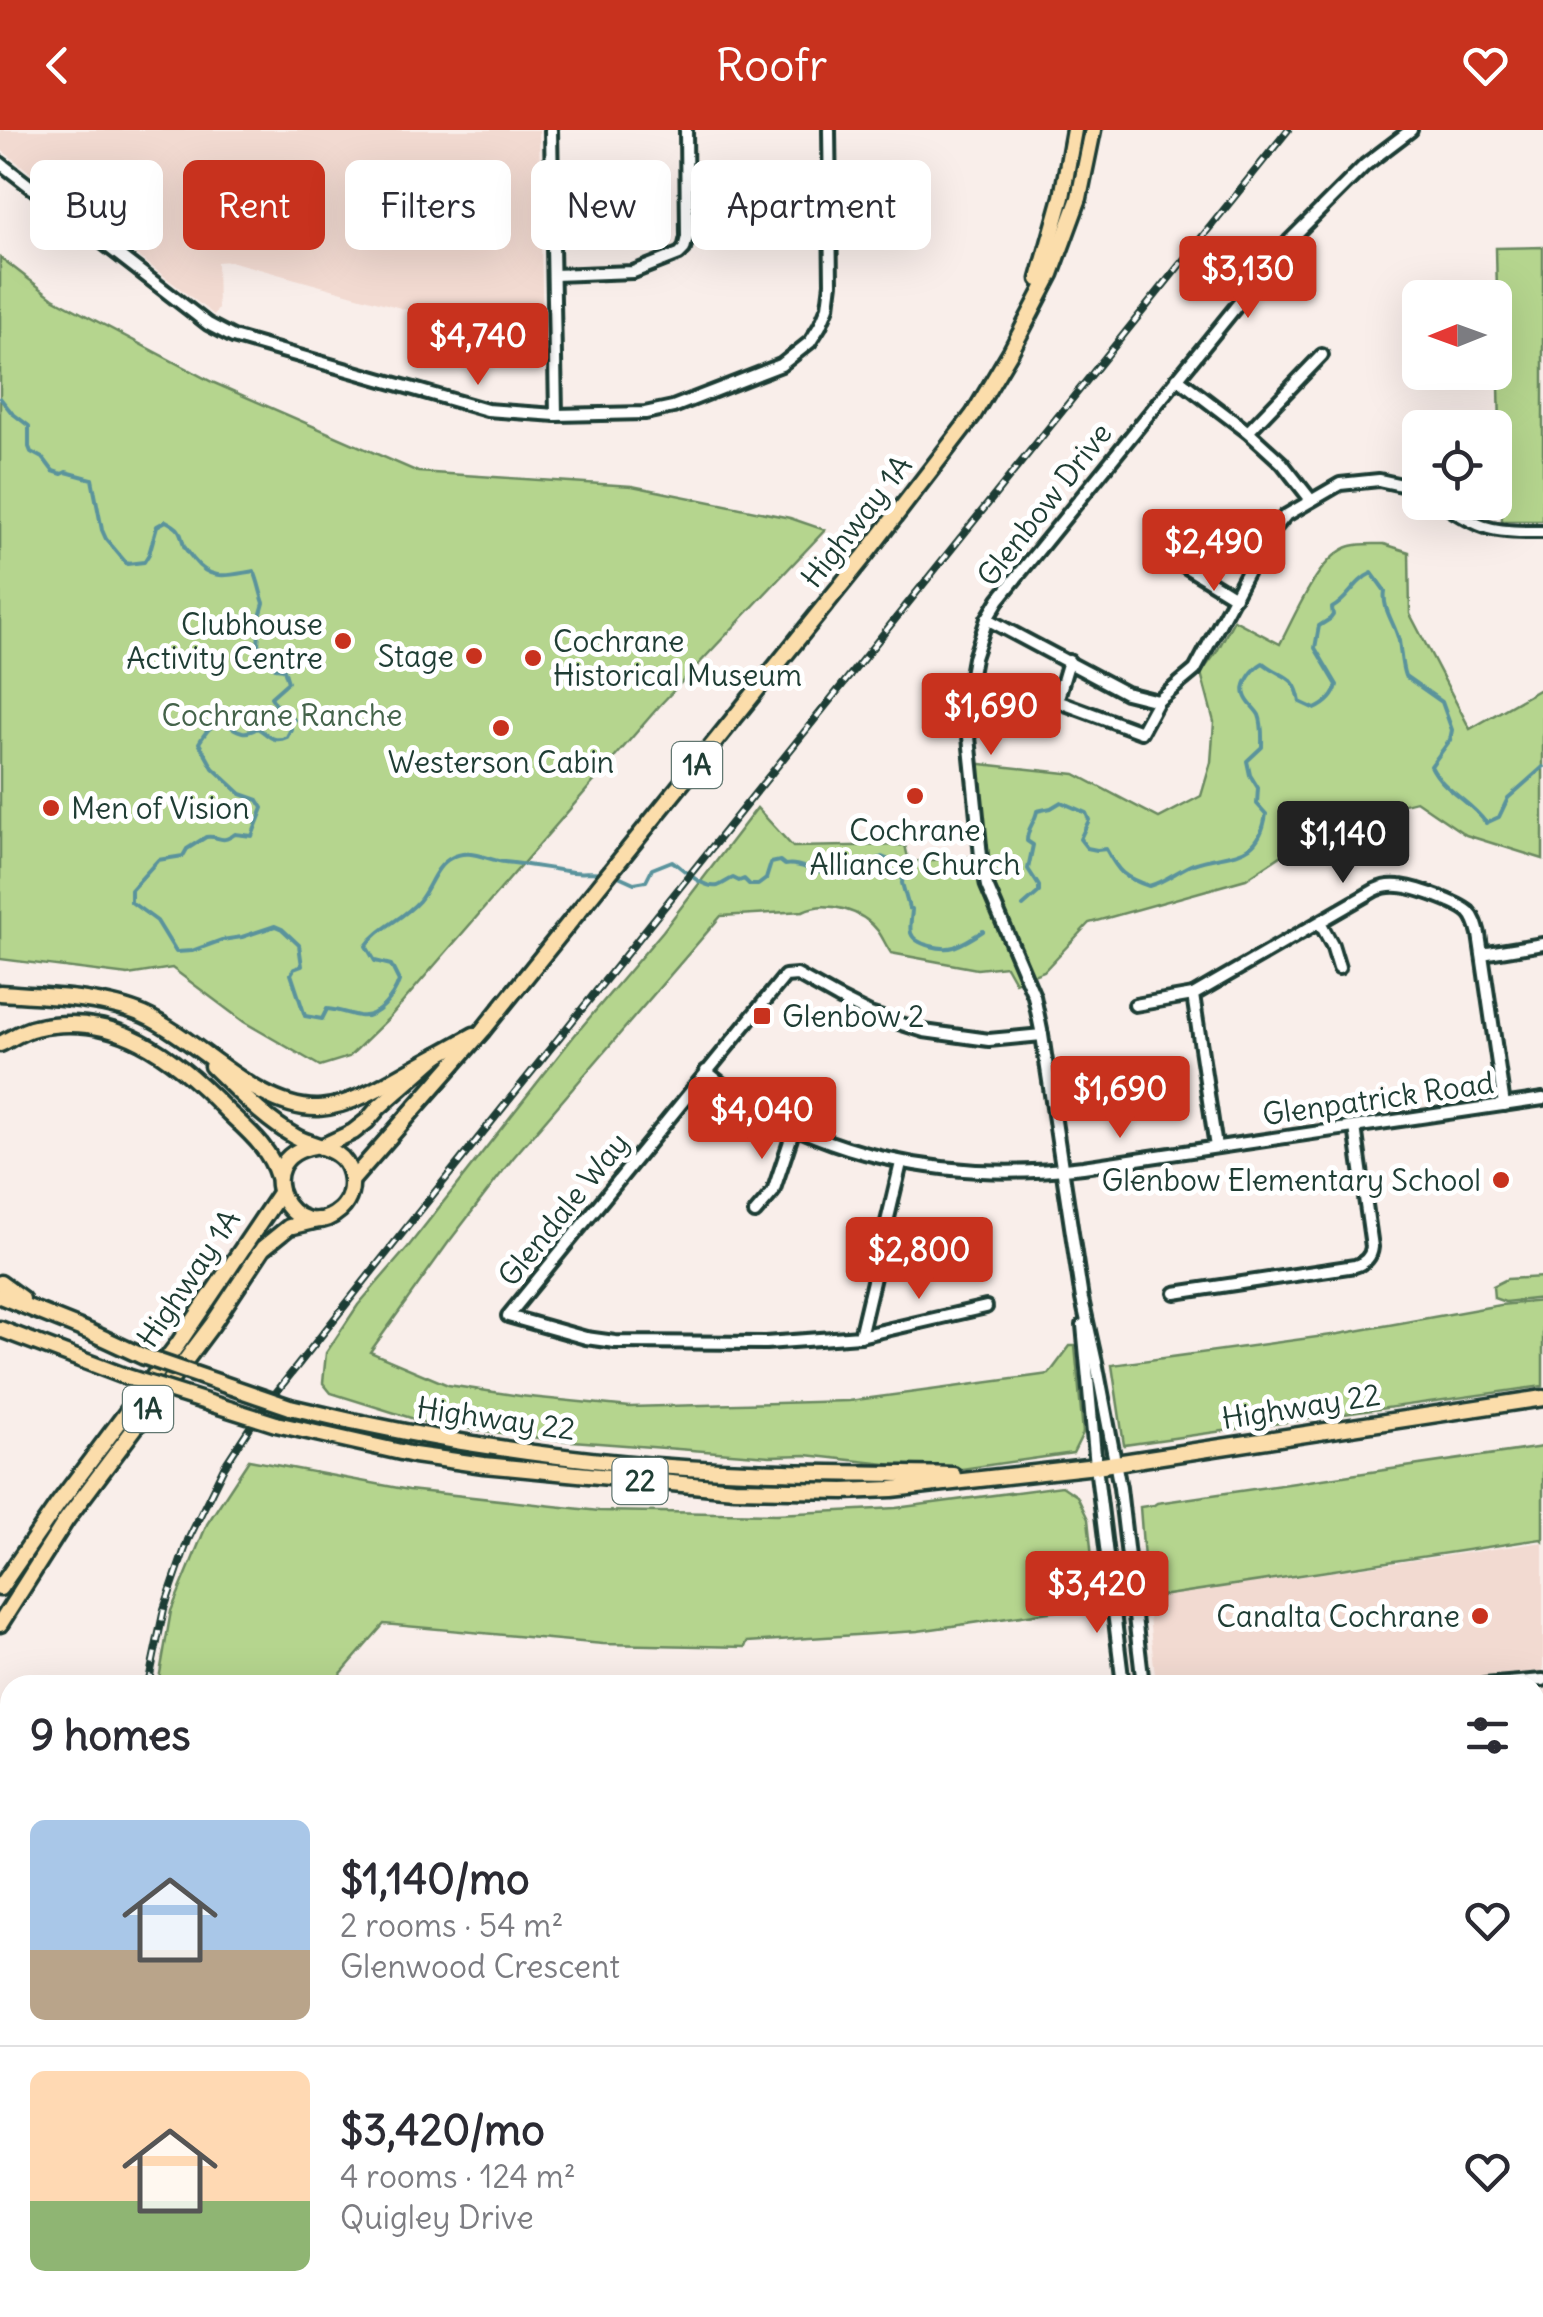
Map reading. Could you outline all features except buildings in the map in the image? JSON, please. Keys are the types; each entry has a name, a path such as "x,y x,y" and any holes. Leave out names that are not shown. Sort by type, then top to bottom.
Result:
{"main road":[{"name":"Highway 1A","path":"1029,313 1062,197 1074,130"},
{"name":"Highway 1A","path":"352,1180 483,1030 863,558 973,414 1051,274 1079,198 1093,130"},
{"path":"0,992 109,1004 145,1016 259,1091 282,1103 301,1107 322,1108 362,1096 438,1054"},
{"path":"0,1044 32,1028 76,1024 112,1029 135,1038 185,1070 252,1135 273,1160 285,1204 294,1213 318,1220 339,1211 352,1180 342,1158 278,1126 184,1039"},
{"name":"Highway 1A","path":"317,1146 353,1132 438,1054 483,1030"},
{"path":"279,1186 286,1160 294,1153 317,1146"},
{"name":"Highway 1A","path":"0,1588 186,1332 279,1186"},
{"name":"Highway 1A","path":"0,1624 66,1520 264,1248 288,1227 318,1220"},
{"path":"0,1283 23,1299 90,1332"},
{"name":"Highway 22","path":"0,1296 142,1356 290,1407 440,1440 666,1466 1008,1476"},
{"name":"Highway 22","path":"0,1329 127,1377 276,1424 414,1455 734,1488 892,1489 1096,1466 1543,1398"}],"street":[{"path":"551,130 556,416"},
{"path":"554,275 628,274 684,249 686,130"},
{"path":"0,163 226,335 476,408 529,415 634,414 663,410 772,369 810,342 825,317 830,296 829,130"},
{"name":"Glenbow Drive","path":"1142,1675 1115,1463 1082,1299 1042,1035 1034,996 987,886 981,856 966,717 968,691 987,619 999,599 1308,221 1365,165 1411,130"},
{"path":"1248,432 1322,355"},
{"path":"1177,378 1282,463 1310,500"},
{"path":"1069,661 1057,701 1141,732 1158,701 1195,670 1263,543 1285,516 1340,484 1379,480 1402,485"},
{"path":"1468,520 1478,526 1509,532 1543,532"},
{"path":"1166,545 1182,565 1235,597"},
{"path":"987,619 1126,693 1158,701"},
{"path":"1135,1005 1193,995 1382,886 1404,886 1467,911 1478,926 1504,1105"},
{"path":"1320,923 1339,968"},
{"path":"1482,954 1543,944"},
{"name":"Glendale Way","path":"860,1336 766,1344 614,1342 508,1316 780,980 793,974 870,1014 924,1031 989,1040 1042,1035"},
{"path":"1193,995 1216,1147"},
{"name":"Glenpatrick Road","path":"706,1071 795,1126 852,1149 900,1163 990,1173 1062,1170 1543,1099"},
{"path":"755,1213 773,1192 795,1126"},
{"path":"1175,1293 1355,1266 1365,1261 1372,1246 1355,1127"},
{"path":"900,1163 860,1336 986,1307"},
{"name":"Glenbow Drive","path":"1082,1299 1096,1466 1122,1675"}],"shaded area":[{"path":"0,130 539,130 540,160 531,160 531,250 541,250 543,343 488,332 230,261 217,262 218,309 214,315 130,250 163,250 163,160 30,160 30,172 0,149"},
{"path":"1543,1542 1543,1675 1155,1675 1147,1598"}],"green space":[{"path":"1543,247 1543,521 1502,521 1512,520 1512,410 1500,410 1499,390 1512,390 1512,280 1497,280 1496,248"},
{"name":"Cochrane Ranche","path":"0,257 53,298 212,382 418,472 632,486 790,518 825,530 661,704 389,1018 349,1057 320,1066 244,1022 172,968 128,975 0,959"},
{"path":"1384,544 1409,552 1410,614 1470,729 1543,684 1543,859 1466,835 1416,801 1332,822 1246,879 1089,923 1044,971 1015,982 1006,966 977,969 891,953 871,924 843,909 822,907 721,916 513,1158 370,1352 448,1385 630,1407 849,1401 1049,1374 1070,1346 1075,1346 1083,1433 1073,1453 948,1471 806,1455 770,1456 546,1439 427,1423 331,1393 323,1383 326,1353 358,1305 663,931 757,808 793,847 905,845 909,862 981,856 971,763 1075,774 1159,818 1201,796 1211,762 1214,722 1201,673 1234,620 1280,644 1309,588 1329,561 1351,546"},
{"path":"1543,1277 1543,1298 1505,1302 1494,1298 1493,1286 1507,1279"},
{"path":"1543,1301 1543,1386 1124,1445 1112,1365"},
{"path":"1543,1447 1543,1541 1147,1598 1140,1507"},
{"path":"249,1460 409,1490 599,1511 776,1514 896,1508 1062,1486 1077,1496 1088,1519 1097,1605 918,1631 747,1642 745,1647 603,1644 384,1624 340,1675 160,1675 171,1611 207,1524"}],"waterway":[{"path":"0,398 29,426 31,452 44,459 53,471 92,479 102,530 127,564 144,562 157,526 166,521 177,528 186,549 207,572 221,575 254,571 257,579 264,603 258,645 266,649 275,668 284,669 288,682 271,697 294,720 287,737 282,739 274,739 257,728 240,731 222,723 208,730 199,743 213,768 241,794 258,800 263,808 252,836 206,837 183,856 158,860 131,890 131,902 157,921 176,952 192,951 275,926 299,945 302,966 291,974 305,1016 322,1019 327,1009 366,1016 384,1005 399,981 391,965 375,961 366,946 419,901 451,858 471,854 571,872 604,873"},
{"path":"1023,906 1039,892 1028,869 1033,845 1027,841 1028,832 1037,811 1061,802 1086,813 1089,820 1080,839 1087,848 1106,849 1123,873 1149,886 1193,864 1240,852 1257,840 1266,814 1257,804 1258,788 1247,761 1262,747 1262,735 1259,715 1245,695 1247,681 1263,663 1291,681 1300,702 1315,709 1326,702 1337,685 1315,648 1319,626 1333,615 1332,608 1372,573 1385,591 1405,676 1442,702 1452,730 1450,740 1431,766 1442,782 1486,823 1499,817 1508,798 1543,767"},
{"path":"614,874 634,883 646,881 652,869 672,861 712,886 733,878 758,885 766,879 771,863 780,861 821,872 835,870 842,875 882,857 904,866 902,883 912,909 910,931 918,941 949,948 983,931"}],"railway":[{"path":"150,1675 164,1609 188,1540 224,1467 256,1418 1288,130"}],"place":[{"name":"Clubhouse Activity Centre","path":"343,641"},
{"name":"Stage","path":"474,656"},
{"name":"Cochrane Historical Museum","path":"533,658"},
{"name":"Westerson Cabin","path":"501,728"},
{"name":"Cochrane Alliance Church","path":"915,796"},
{"name":"Men of Vision","path":"51,808"},
{"name":"Glenbow 2","path":"762,1016"},
{"name":"Glenbow Elementary School","path":"1501,1180"},
{"name":"Canalta Cochrane","path":"1480,1616"}]}
